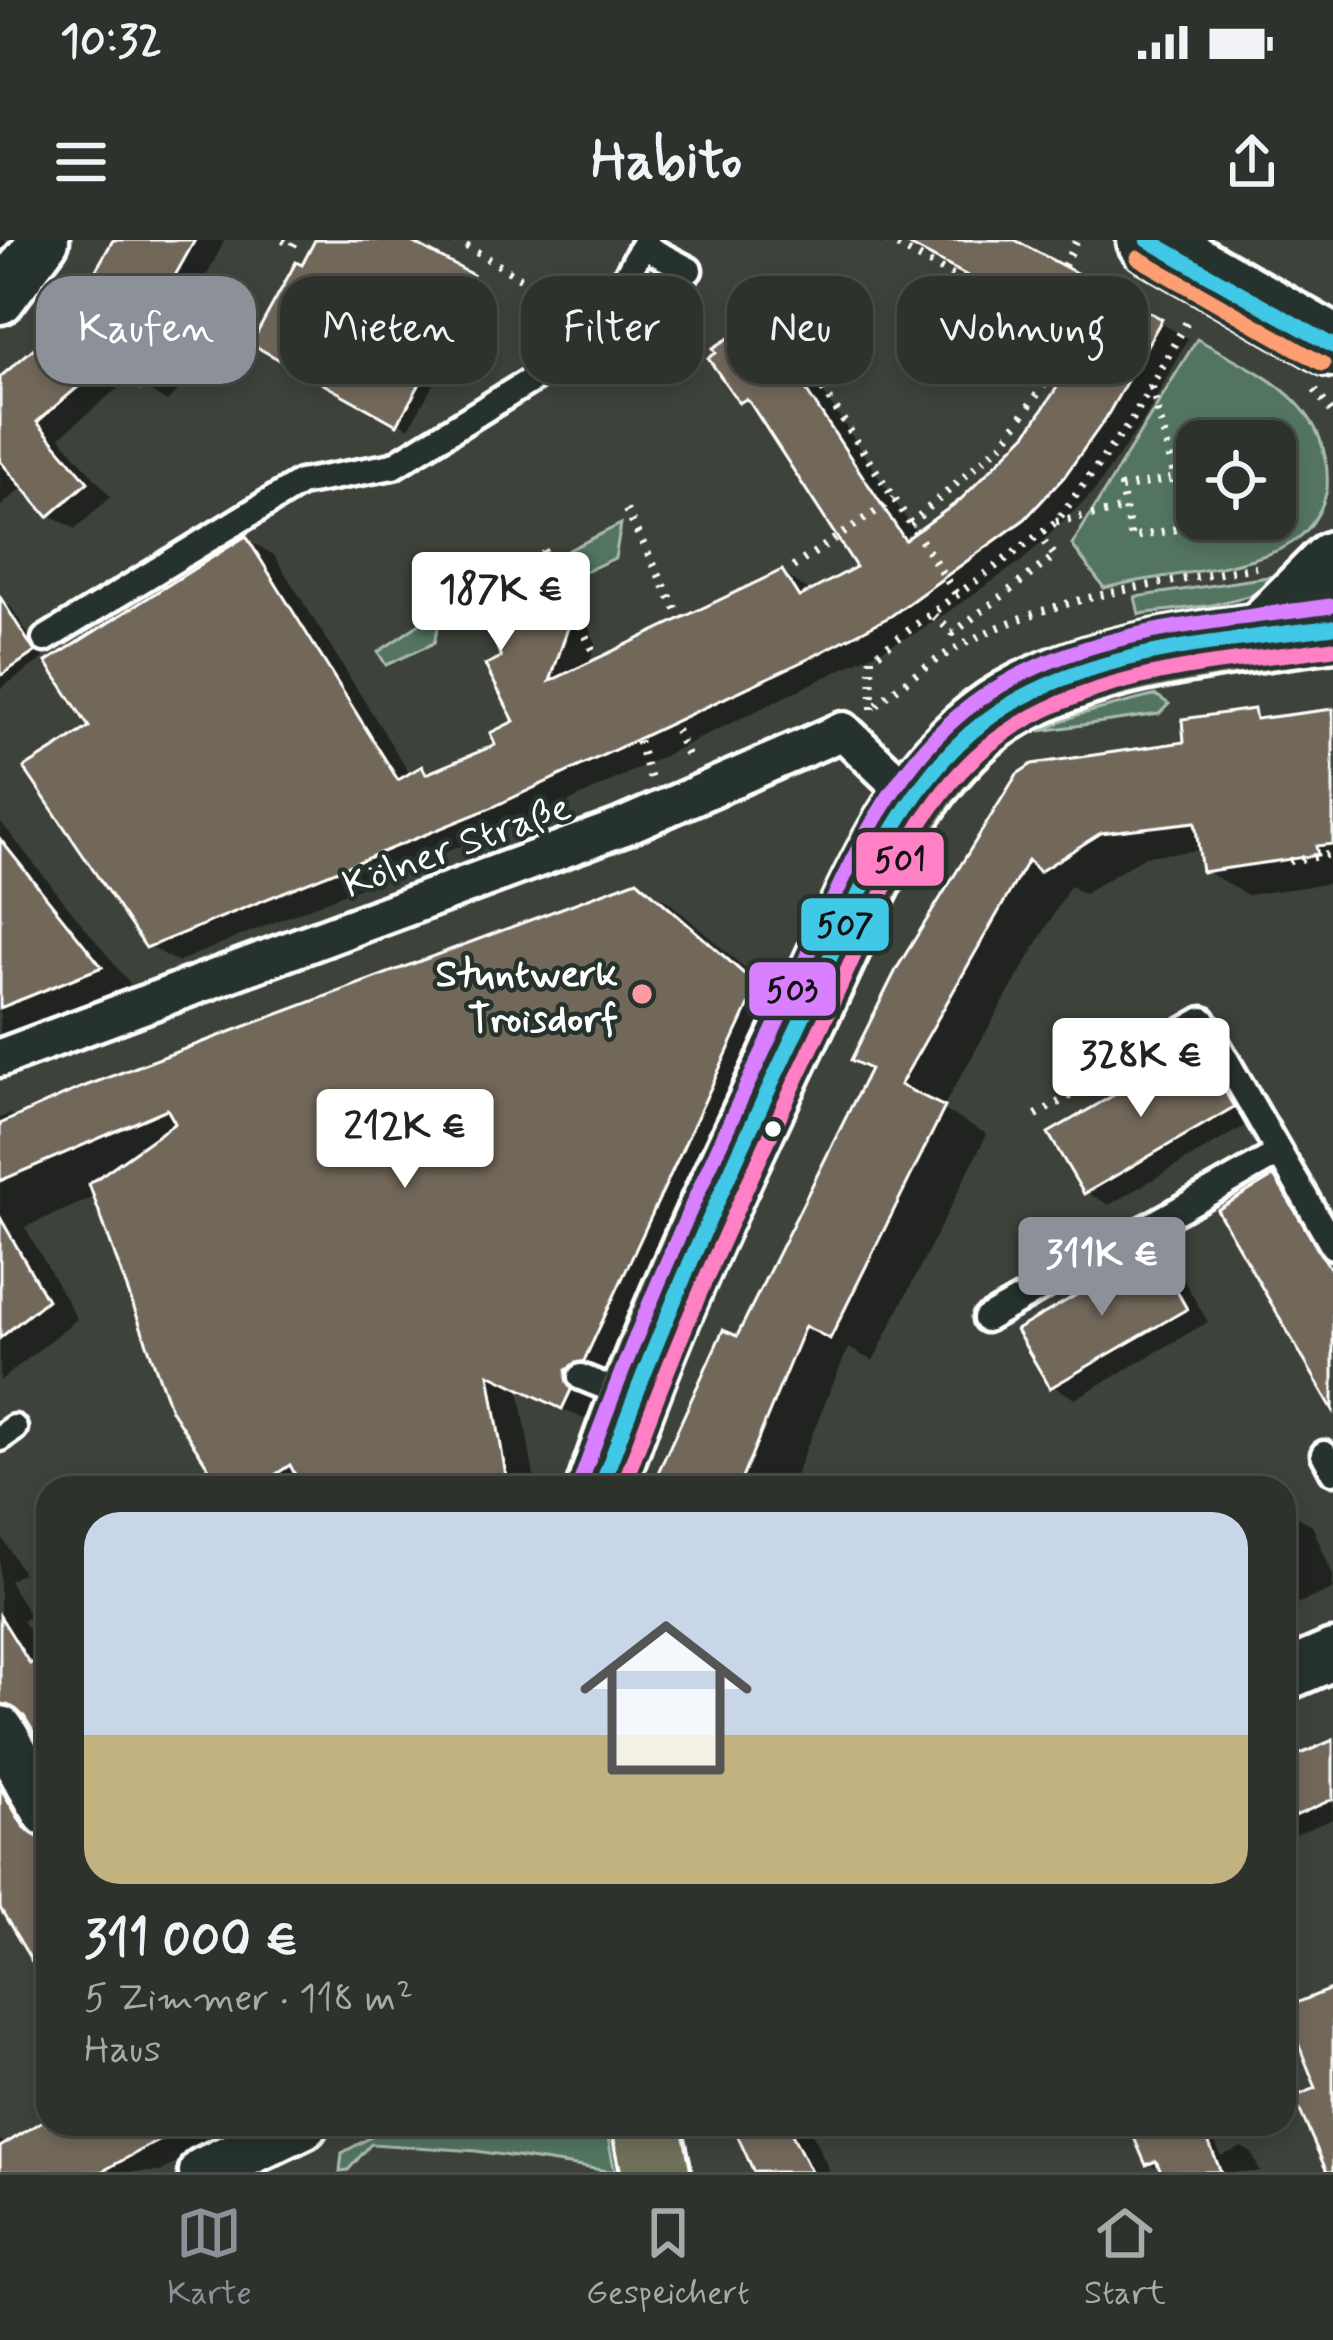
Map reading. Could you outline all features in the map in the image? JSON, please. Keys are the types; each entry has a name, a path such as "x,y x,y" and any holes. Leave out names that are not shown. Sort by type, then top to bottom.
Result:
{"main road":[{"path":"602,1476 606,1388 724,1180 915,800 987,720 1045,687 1116,665 1333,627"},
{"path":"648,2136 656,2172"}],"street":[{"path":"0,298 44,240"},
{"path":"1148,240 1333,346"},
{"path":"1256,639 1333,562"},
{"path":"843,731 915,800"},
{"name":"Kölner Straße","path":"0,1058 622,827 843,731"},
{"path":"1296,1671 1333,1655"},
{"path":"0,1731 36,1792"},
{"path":"228,2156 275,2136"}],"lane":[{"path":"626,276 644,243 689,270"},
{"path":"45,639 300,482 393,466 525,384"},
{"path":"1142,1055 1203,1020 1333,1246"},
{"path":"986,1319 1279,1153"}],"path":[{"path":"283,240 293,246 296,240"},
{"path":"456,240 521,277"},
{"path":"887,240 953,276"},
{"path":"1064,266 1077,240"},
{"path":"876,706 871,658 1056,522 1151,386 1212,276"},
{"path":"819,384 958,597"},
{"path":"910,524 1003,443 1044,384"},
{"path":"1151,386 1176,474"},
{"path":"865,475 874,469"},
{"path":"1176,478 1121,488 1131,538 1176,529"},
{"path":"793,567 894,500"},
{"path":"1056,522 1125,509"},
{"path":"626,510 681,619"},
{"path":"953,633 1054,556 1039,535"},
{"path":"543,550 597,659"},
{"path":"843,731 965,641 1019,614 1252,567 1333,562"},
{"path":"934,616 965,641"},
{"path":"1288,861 1333,854"},
{"path":"1036,1115 1142,1055"}],"green space":[{"path":"1197,339 1288,394 1318,434 1326,459 1324,500 1303,534 1296,539 1296,420 1176,420 1176,540 1294,540 1276,551 1213,569 1104,588 1072,545"},
{"path":"621,524 615,558 551,587 557,556"},
{"path":"541,565 535,595 469,626 484,594"},
{"path":"1281,575 1284,587 1212,605 1139,614 1135,597"},
{"path":"433,615 441,616 434,643 386,665 378,652"},
{"path":"1156,695 1169,704 1159,714 1040,731 1077,715"},
{"path":"373,2136 608,2136 615,2172 476,2151 371,2144 348,2170 340,2171 342,2153"}],"building":[{"path":"113,240 195,240 175,276 93,276"},
{"path":"315,240 408,240 473,275 288,276 296,262 302,265"},
{"path":"900,240 1015,240 1082,276 968,276"},
{"path":"280,291 280,360 256,347 256,335"},
{"path":"1148,311 1162,319 1148,344"},
{"path":"727,339 727,384 802,384 905,540 960,500 1027,433 1059,384 1125,384 1064,477 1025,519 891,616 491,808 146,948 24,768 89,727 46,662 246,536 398,780 422,766 426,774 495,745 490,733 514,721 485,665 501,657 486,621 551,589 569,625 550,681 782,570 799,597 856,567 750,403 746,399 739,403 708,358"},
{"path":"36,347 36,384 81,384 37,422 88,482 48,517 0,461 0,377"},
{"path":"323,384 420,384 397,425"},
{"path":"0,597 35,652 0,676"},
{"path":"1254,709 1256,719 1333,709 1333,844 1316,846 1318,855 1202,872 1195,822 1101,833 1039,872 1028,860 900,1085 945,1107 830,1339 805,1326 743,1476 656,1476 723,1330 737,1336 870,1069 851,1060 897,968 1017,774 1032,764 1184,742 1182,719"},
{"path":"0,839 102,967 0,1008"},
{"path":"637,880 758,986 584,1361 566,1370 571,1390 562,1409 489,1374 506,1476 296,1476 290,1465 273,1476 214,1476 171,1410 89,1184 175,1123 167,1109 0,1181 0,1124 80,1088"},
{"path":"1199,1046 1234,1107 1084,1194 1048,1133"},
{"path":"1274,1176 1333,1273 1333,1410 1217,1210"},
{"path":"0,1217 47,1300 0,1338"},
{"path":"1154,1250 1187,1309 1050,1388 1016,1330"},
{"path":"0,1616 30,1664 36,1660 36,1736 24,1716 0,1703"},
{"path":"1333,1740 1333,1799 1296,1816 1296,1756"},
{"path":"0,1787 24,1827 36,1834 36,1968 0,1908"},
{"path":"1333,1988 1333,2172 1327,2172 1296,2102 1296,2096 1316,2088 1296,2038 1296,2003"},
{"path":"36,2125 36,2136 167,2136 101,2172 0,2172 0,2147"},
{"path":"738,2136 793,2136 811,2172 754,2172"},
{"path":"1133,2136 1206,2136 1221,2172 1161,2172 1156,2161 1146,2165"}],"transit line":[{"name":"507","path":"1148,240 1333,346"},
{"path":"1138,258 1323,364"},
{"name":"503","path":"583,1476 652,1299 730,1121 862,842 911,766 973,704 1054,659 1144,633 1330,606"},
{"name":"507","path":"605,1476 672,1307 859,894 901,817 953,749 1023,697 1107,664 1198,645 1333,627"},
{"name":"501","path":"627,1476 693,1309 877,904 942,793 1001,736 1077,696 1161,673 1333,648"}],"place":[{"name":"Stuntwerk Troisdorf","path":"642,994"}]}
